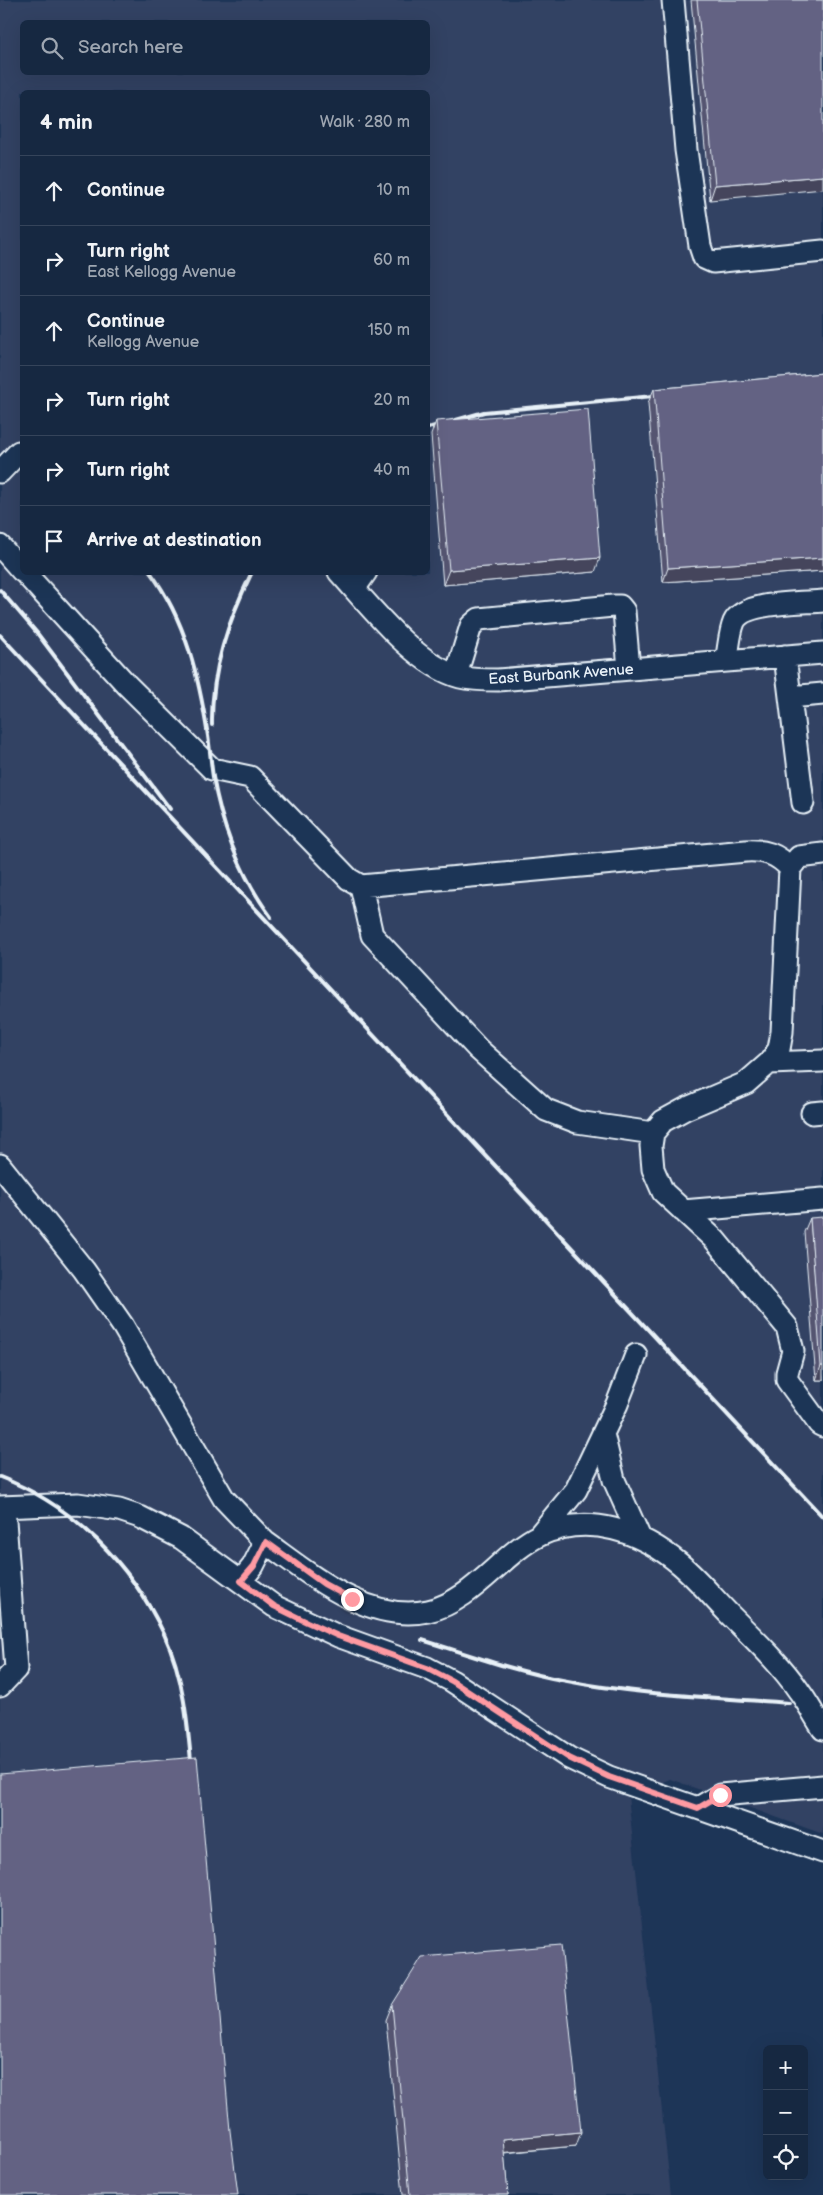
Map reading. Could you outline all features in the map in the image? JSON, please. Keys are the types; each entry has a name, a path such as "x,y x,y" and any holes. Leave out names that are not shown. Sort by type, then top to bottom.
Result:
{"street":[{"path":"673,0 686,150 700,246 704,258 713,262 823,252"},
{"path":"0,472 20,452"},
{"path":"0,546 20,569"},
{"path":"26,575 127,685 212,769 250,777 349,879 362,886 761,850 773,854 790,868"},
{"name":"East Burbank Avenue","path":"346,575 360,581 409,647 443,671 477,680 498,680 823,653"},
{"path":"726,661 734,622 740,614 756,607 823,601"},
{"path":"456,675 471,626 479,619 613,606 620,606 624,611 629,669"},
{"path":"785,656 803,803"},
{"path":"790,697 823,694"},
{"path":"823,854 799,857 790,868 782,1032 779,1049 769,1063 746,1083 662,1121 653,1133 651,1146 654,1169 664,1192 714,1240 788,1327 793,1351 787,1380 819,1424 823,1426"},
{"path":"362,886 372,935 478,1049 546,1110 577,1122 653,1133"},
{"path":"769,1063 823,1061"},
{"path":"0,1165 84,1270 123,1326 224,1499 266,1542 324,1584 352,1599 380,1609 406,1612 428,1611 448,1603 482,1580 519,1549 538,1536 562,1526 590,1524 614,1528 640,1538 680,1564 759,1645 799,1690 823,1730"},
{"path":"683,1211 823,1199"},
{"path":"538,1536 576,1490 617,1404 636,1355"},
{"path":"603,1434 614,1480 640,1538"},
{"path":"0,1686 16,1669 2,1507 78,1504 119,1510 160,1526 181,1538 274,1606 338,1636 427,1668 452,1681 569,1758 609,1777 823,1852"},
{"path":"241,1581 254,1566 266,1542"},
{"path":"698,1808 720,1795 823,1786"}],"shaded area":[{"path":"0,0 823,0 823,1834 670,1779 628,1796 671,2195 0,2195"}],"building":[{"path":"697,0 823,0 823,176 715,185"},
{"path":"823,373 823,558 668,568 654,389"},
{"path":"588,409 600,558 449,570 436,421"},
{"path":"823,1217 823,1366 821,1366 810,1218"},
{"path":"197,1757 230,2131 238,2195 0,2195 0,1774"},
{"path":"561,1945 581,2132 503,2139 508,2195 410,2195 392,2005 422,1957"}],"railway":[{"path":"430,427 484,412 664,395"},
{"path":"152,575 173,610 189,650 204,714 213,777 227,833 242,868 271,917"},
{"path":"212,725 214,685 218,666 235,609 250,575"},
{"path":"0,590 37,633 170,809"},
{"path":"0,635 823,1517"},
{"path":"0,1477 27,1489 75,1521 97,1540 135,1584 150,1608 171,1650 181,1684 187,1719 192,1772"},
{"path":"422,1640 526,1672 590,1685 675,1695 789,1703"}],"route":[{"path":"352,1599 324,1584 266,1542 254,1566 241,1581 274,1606 307,1622 338,1636 427,1668 452,1681 569,1758 609,1777 698,1808 720,1795"}]}
